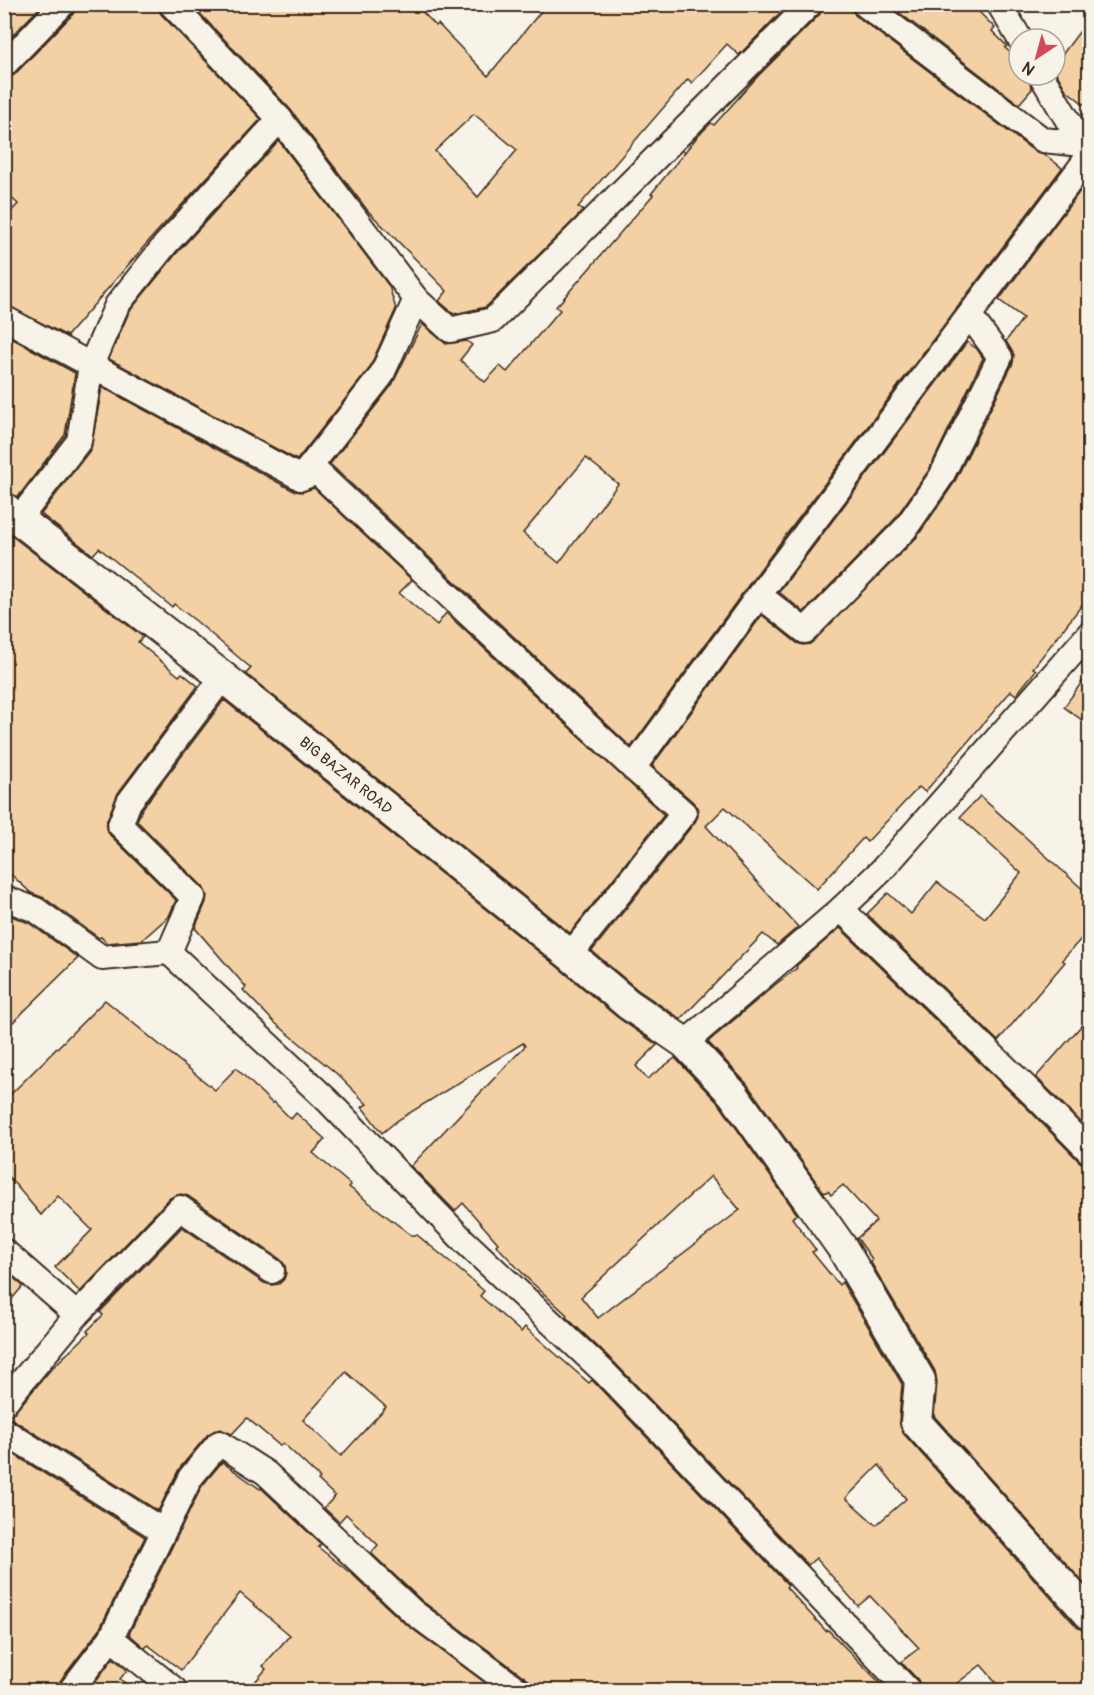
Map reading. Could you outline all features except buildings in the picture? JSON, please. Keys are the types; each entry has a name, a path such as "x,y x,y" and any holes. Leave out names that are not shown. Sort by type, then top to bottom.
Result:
{"street":[{"path":"4,65 63,4"},
{"path":"171,4 280,119 416,299 450,330 493,320 810,4"},
{"path":"864,4 1043,140 1086,156"},
{"path":"999,4 1013,27"},
{"path":"1048,87 1086,156"},
{"path":"12,514 79,441 91,365 117,305 165,245 280,119"},
{"path":"633,768 759,595 970,316 1086,156"},
{"path":"302,478 381,376 416,299"},
{"path":"759,595 805,631 905,529 941,477 1000,357 970,316"},
{"path":"4,318 302,478 317,472 684,813 570,955"},
{"name":"BIG BAZAR ROAD","path":"12,514 223,677 628,1004 685,1043 733,1094 843,1249 920,1380 916,1422 1089,1615"},
{"path":"685,1043 841,909 881,871 1089,633"},
{"path":"169,952 193,897 120,825 129,802 223,677"},
{"path":"4,898 36,910 102,958 169,952 327,1100 464,1241 604,1373 900,1688"},
{"path":"841,909 1039,1100 1089,1152"},
{"path":"4,1403 77,1315 180,1208 272,1271"},
{"path":"4,1251 77,1315"},
{"path":"4,1431 163,1531"},
{"path":"71,1690 111,1638 190,1478 219,1443 266,1473 413,1612 518,1690"},
{"path":"111,1638 175,1690"}]}
